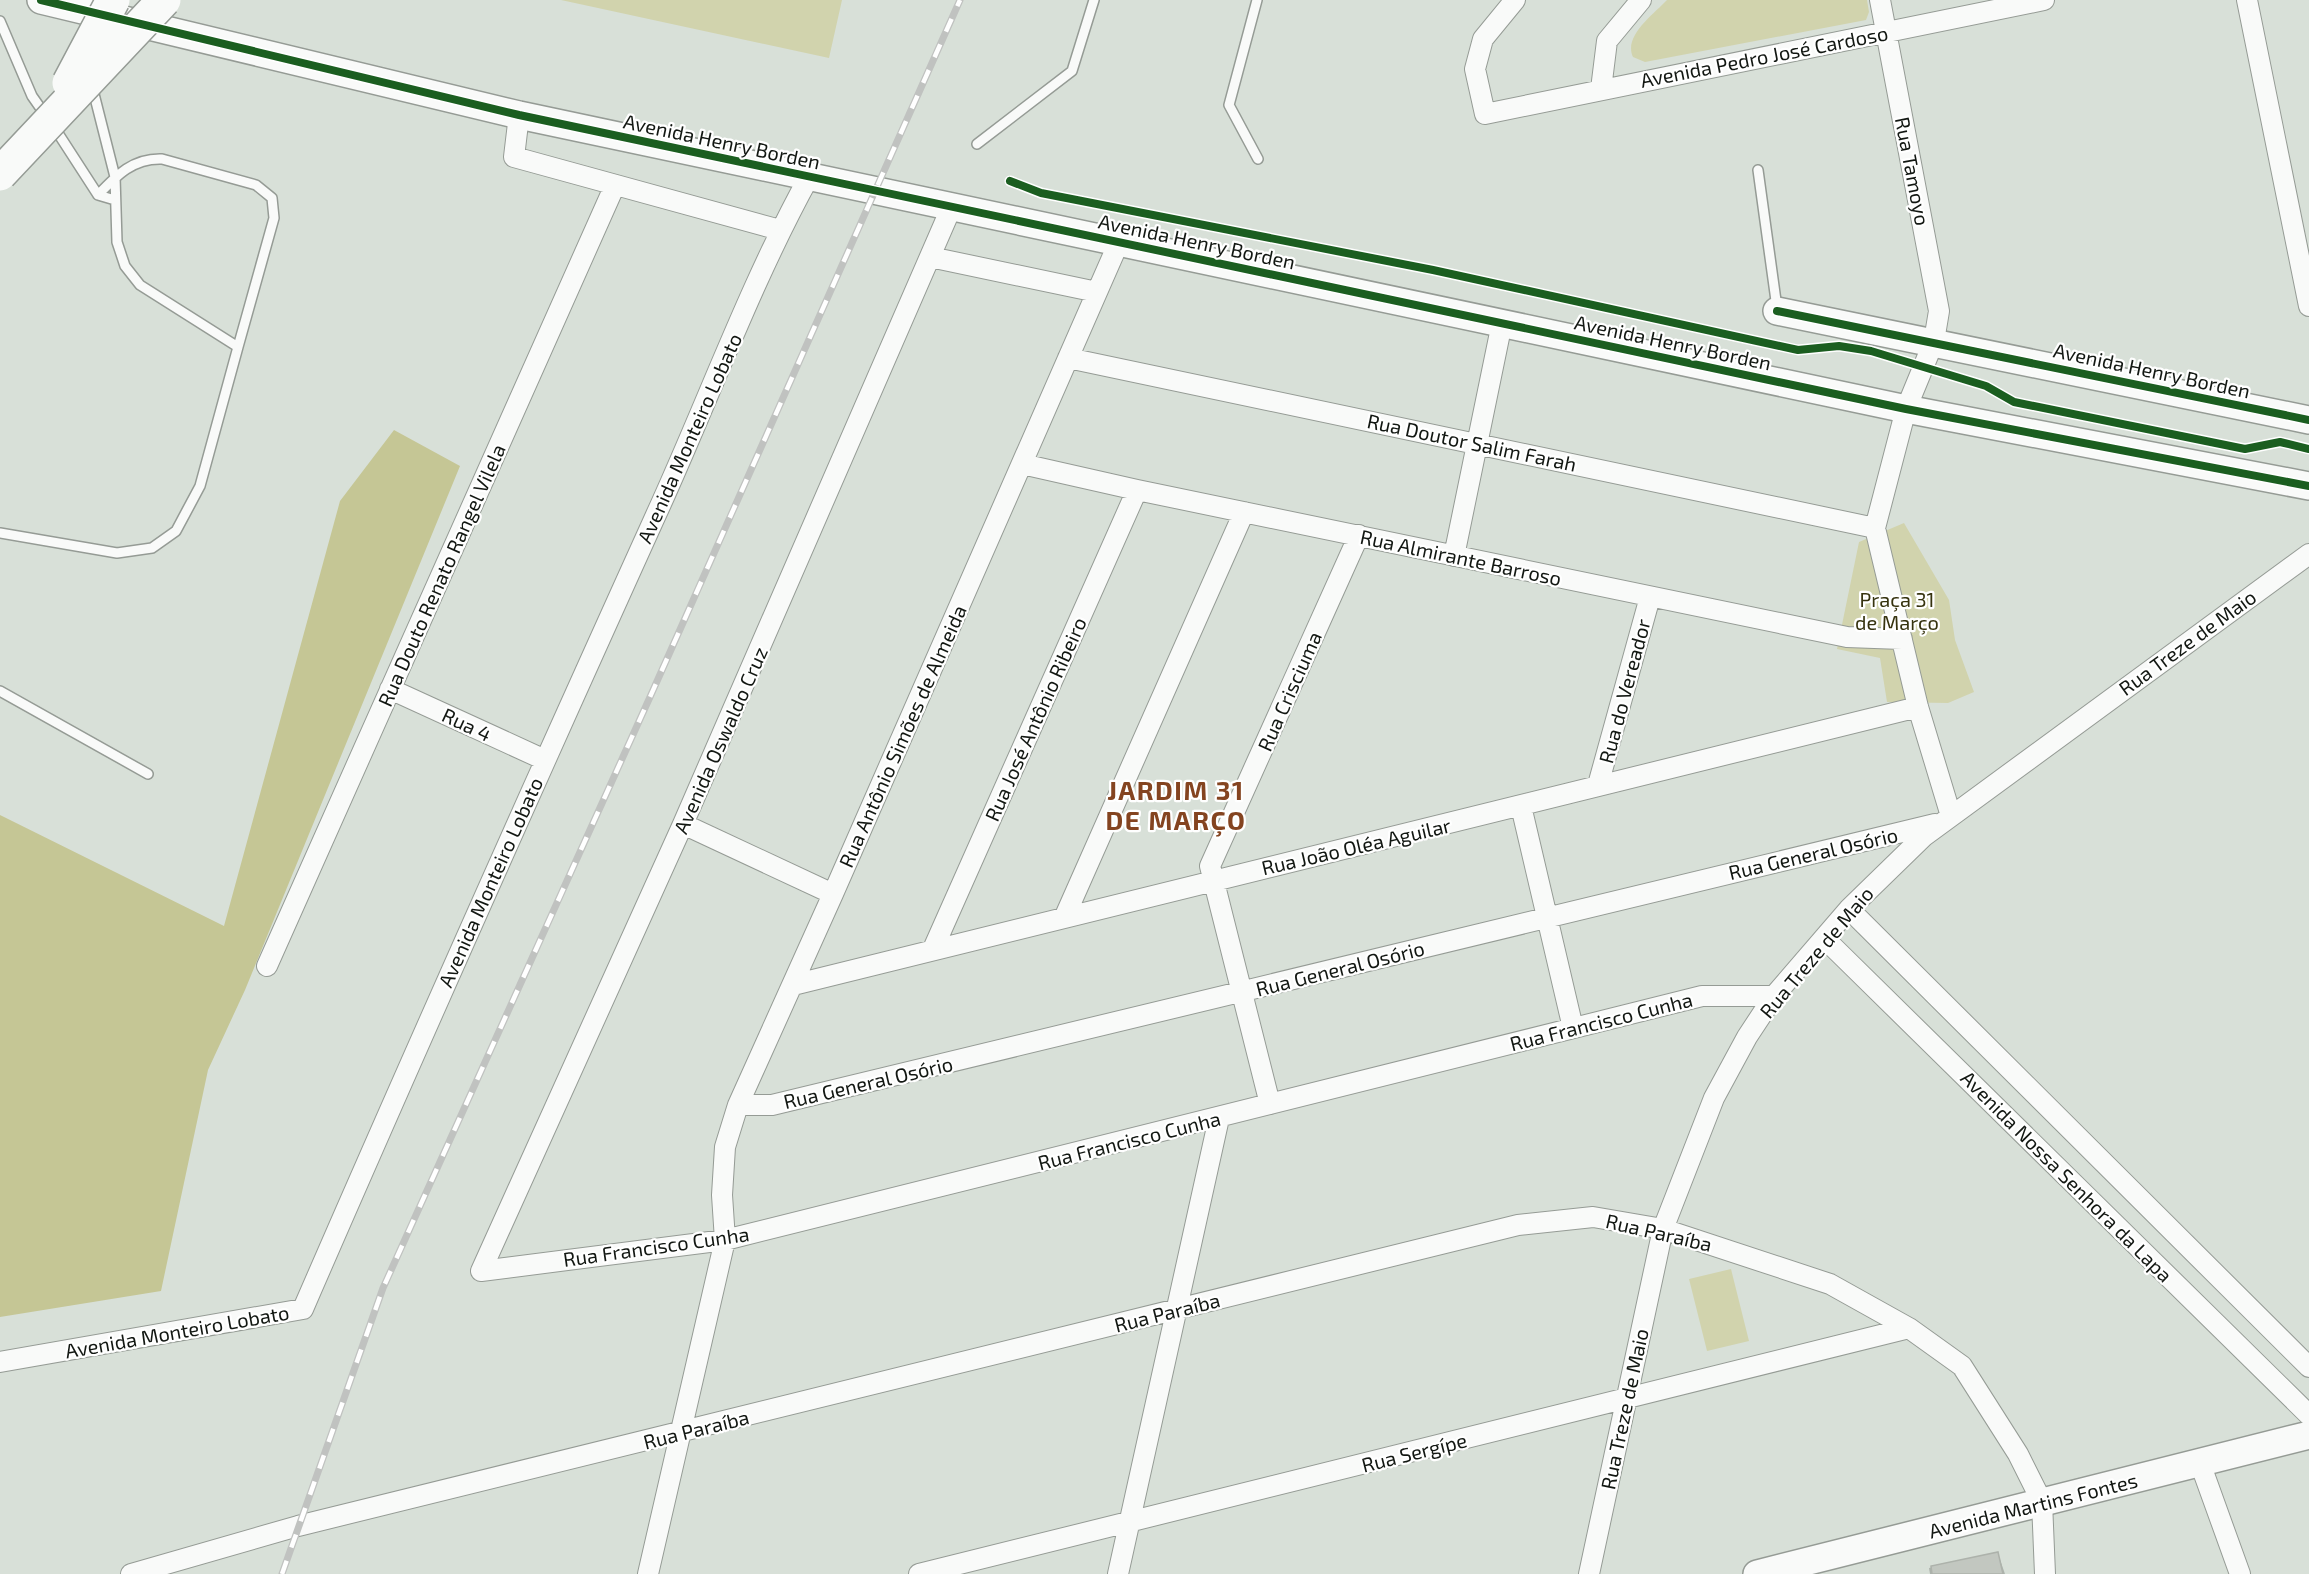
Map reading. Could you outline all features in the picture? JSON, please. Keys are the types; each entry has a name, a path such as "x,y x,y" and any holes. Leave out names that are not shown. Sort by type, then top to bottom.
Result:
{"highway":[{"path":"0,174 49,119 164,0"},
{"path":"49,119 89,13"}],"street":[{"name":"Avenida Henry Borden","path":"41,0 519,114 809,177 1906,409 2309,486"},
{"name":"Avenida Pedro José Cardoso","path":"1515,0 1483,39 1475,69 1485,114 2044,0"},
{"path":"1601,89 1607,41 1641,0"},
{"name":"Rua Tamoyo","path":"1875,528 1906,409 1934,341 1939,311 1880,0"},
{"path":"2247,0 2309,306"},
{"path":"519,114 514,157 780,230"},
{"name":"Avenida Monteiro Lobato","path":"0,1362 303,1309 545,760 681,461 780,230 809,177"},
{"name":"Rua Douto Renato Rangel Vilela","path":"267,966 615,185"},
{"name":"Avenida Oswaldo Cruz","path":"481,1271 683,824 952,206"},
{"name":"Rua Antônio Simões de Almeida","path":"648,1574 678,1433 724,1239 722,1195 725,1146 738,1105 793,985 1119,242"},
{"path":"930,257 1097,292"},
{"name":"Avenida Henry Borden","path":"1777,311 1934,341 2309,420"},
{"path":"1454,556 1502,323"},
{"name":"Rua Doutor Salim Farah","path":"1068,358 1875,528"},
{"name":"Rua Almirante Barroso","path":"1022,464 1137,490 1847,637 1902,639"},
{"name":"Rua José Antônio Ribeiro","path":"933,949 1137,490"},
{"path":"1065,916 1244,512"},
{"path":"1875,528 1947,819"},
{"name":"Rua Crisciuma","path":"1214,879 1210,866 1359,535"},
{"name":"Rua Treze de Maio","path":"1589,1574 1663,1229 1714,1098 1747,1037 1774,996 1849,909 1897,861 1947,819 2309,554"},
{"name":"Rua do Vereador","path":"1598,785 1650,597"},
{"name":"Rua 4","path":"390,689 545,760"},
{"name":"Rua João Oléa Aguilar","path":"793,985 1214,879 1521,806 1918,707"},
{"path":"1521,806 1573,1028"},
{"name":"Rua General Osório","path":"738,1105 772,1105 1244,992 1947,819"},
{"path":"683,824 833,894"},
{"path":"1214,879 1244,992 1270,1104"},
{"name":"Avenida Nossa Senhora da Lapa","path":"1849,909 2309,1367"},
{"name":"Avenida Nossa Senhora da Lapa","path":"1824,938 2309,1415"},
{"name":"Rua Francisco Cunha","path":"481,1271 724,1239 1219,1118 1702,996 1774,996"},
{"path":"1118,1574 1179,1309 1219,1118"},
{"name":"Rua Paraíba","path":"131,1574 298,1526 1518,1225 1593,1217 1663,1229 1830,1284 1909,1328 1962,1366 2018,1454 2042,1502 2045,1574"},
{"name":"Rua Sergípe","path":"919,1574 1625,1401 1909,1328"},
{"name":"Avenida Martins Fontes","path":"1757,1574 1822,1566 2042,1502 2309,1435"},
{"path":"2200,1463 2240,1574"}],"lane":[{"path":"977,144 1072,71 1094,0"},
{"path":"1257,0 1229,105 1258,159"},
{"path":"89,13 94,102 109,148 115,177 117,242 125,266 140,285 238,347"},
{"path":"0,21 32,96 98,195 116,201"},
{"path":"0,533 117,553 152,548 176,531 200,486 274,218 272,198 256,185 162,159 147,159 134,163 115,177 98,195"},
{"path":"1758,170 1777,311"},
{"path":"0,691 148,774"}],"green space":[{"path":"561,0 842,0 829,58"},
{"path":"1667,0 1867,0 1869,12 1866,20 1645,62 1633,57 1632,41 1636,33"},
{"path":"394,430 460,466 245,990 208,1070 161,1291 0,1317 0,815 224,926 340,501"},
{"name":"Praça 31 de Março","path":"1904,523 1949,600 1955,640 1974,692 1948,703 1887,702 1880,658 1837,649 1859,542"},
{"path":"1731,1269 1749,1341 1707,1351 1689,1279"}],"building":[{"path":"1998,1552 2003,1574 1932,1574 1931,1566"}],"railway":[{"path":"282,1574 383,1288 650,697 960,0"}],"cycle path":[{"path":"41,0 519,115 1906,409 2309,486"},
{"path":"1010,181 1041,193 1433,270 1798,350 1839,346 1871,351 1986,386 2014,402 2245,449 2280,442 2309,449"},
{"path":"1777,311 2309,420"}],"district":[{"name":"JARDIM 31 DE MARÇO","path":"1176,804"}]}
